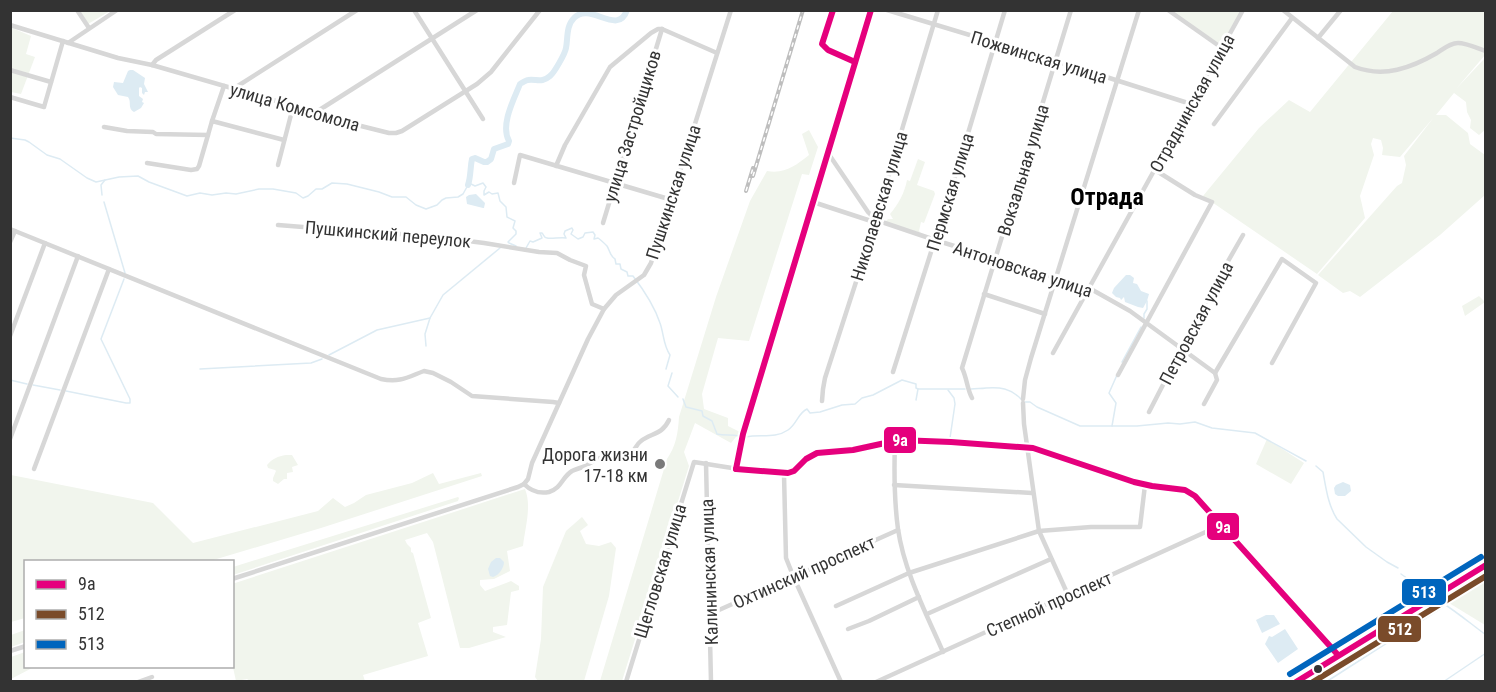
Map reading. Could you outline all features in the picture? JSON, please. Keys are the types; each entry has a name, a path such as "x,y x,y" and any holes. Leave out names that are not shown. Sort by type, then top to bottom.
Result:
{"main road":[{"path":"1295,681 1485,564"}],"street":[{"path":"77,10 88,28"},
{"path":"10,97 44,107 65,42 117,10"},
{"path":"152,65 156,60 236,10"},
{"path":"233,89 357,10"},
{"path":"414,10 483,119"},
{"path":"313,114 477,10"},
{"name":"улица Комсомола","path":"10,25 313,114 396,133 477,84 490,72 540,10"},
{"name":"Пушкинская улица","path":"524,484 588,339 604,309 616,295 640,279 648,270 731,10"},
{"path":"833,10 822,44 828,51 855,62"},
{"path":"736,469 742,436 871,10"},
{"name":"Пожвинская улица","path":"887,10 1191,104"},
{"name":"Николаевская улица","path":"822,401 825,378 876,220 938,10"},
{"name":"Пермская улица","path":"893,372 1005,10"},
{"name":"Вокзальная улица","path":"972,398 962,368 1071,10"},
{"path":"1068,595 1039,531 1024,424 1024,384 1139,10"},
{"path":"1168,10 1222,48"},
{"name":"Отраднинская улица","path":"1053,353 1243,10"},
{"path":"1283,10 1355,67 1367,71 1383,73 1420,63 1449,45 1458,43 1485,51"},
{"path":"1318,38 1341,10"},
{"path":"1214,124 1292,18"},
{"path":"556,166 565,145 610,67 658,28 717,53"},
{"name":"улица Застройщиков","path":"603,223 662,29"},
{"path":"10,69 51,82"},
{"path":"147,163 191,170 199,166 224,86"},
{"path":"278,165 293,107"},
{"path":"212,121 284,141"},
{"path":"104,128 156,134 208,135"},
{"path":"828,153 868,212 876,220"},
{"path":"514,183 520,155 672,200"},
{"path":"1118,375 1212,202 1195,195 1155,170"},
{"name":"Антоновская улица","path":"813,202 1089,288 1122,305 1215,372"},
{"name":"Пушкинский переулок","path":"278,225 449,237 557,253 586,266 584,275 592,304 604,309"},
{"path":"10,242 13,230 387,381 409,379 424,371 429,371 472,396 559,403"},
{"name":"Петровская улица","path":"1149,412 1215,284 1243,236"},
{"path":"10,336 45,243"},
{"path":"10,439 78,256"},
{"path":"1204,404 1216,380 1215,372 1282,259 1316,283 1272,363"},
{"path":"34,469 109,269"},
{"path":"984,294 1045,314"},
{"path":"234,578 524,484 536,492 548,492 562,484 567,475 595,460 606,456 627,455 641,440 660,432 669,420"},
{"path":"895,440 894,485 898,530 909,573 943,652"},
{"path":"706,463 784,474 791,473 806,459 817,453 853,450 895,440 926,441 1028,447 1145,485 1189,491 1338,655"},
{"name":"Щегловская улица","path":"626,681 694,462 706,463"},
{"name":"Калининская улица","path":"706,463 711,681"},
{"path":"784,474 786,558 841,681"},
{"path":"894,485 1032,493"},
{"path":"836,606 909,573 1039,531 1091,527 1140,527 1145,485"},
{"name":"Степной проспект","path":"876,681 1221,525"},
{"name":"Охтинский проспект","path":"710,614 898,530"},
{"path":"927,614 1051,558"},
{"path":"848,629 919,597"},
{"path":"138,681 153,677"}],"shaded area":[{"path":"80,11 110,11 88,24"},
{"path":"1171,11 1241,11 1220,44"},
{"path":"1393,11 1485,11 1485,55 1456,89 1485,58 1485,130 1479,135 1470,128 1471,120 1466,102 1454,93 1436,115 1446,115 1468,133 1470,144 1485,155 1485,195 1440,235 1360,297 1350,291 1343,293 1318,275 1402,183 1406,165 1404,156 1434,117 1400,157 1382,155 1381,140 1373,138 1371,144 1374,155 1360,196 1365,218 1317,274 1203,196 1259,128 1289,100 1310,112"},
{"path":"10,27 31,36 26,54 35,57 21,94 11,92"},
{"path":"130,70 145,78 144,84 148,92 144,95 142,88 139,88 139,96 144,103 134,112 128,97 118,95 113,87 114,82 123,83"},
{"path":"809,130 818,147 809,175 802,174 749,341 718,338 702,394 704,409 728,418 728,426 740,432 731,443 695,423 684,452 689,466 622,681 600,681 667,459 674,444 679,417 716,297 750,201 767,171 785,170 809,155 802,134"},
{"path":"918,159 925,162 917,185 934,191 935,194 924,223 921,222 919,231 921,233 885,222 893,219 890,214 901,198 907,180 910,181"},
{"path":"476,194 485,203 484,208 467,204 466,197"},
{"path":"1126,275 1134,278 1133,283 1137,284 1141,291 1149,294 1143,308 1125,302 1124,297 1121,300 1112,293"},
{"path":"1479,296 1485,302 1465,316 1462,306"},
{"path":"1267,439 1304,463 1291,484 1256,464"},
{"path":"292,455 298,465 292,467 293,472 287,473 287,479 278,484 273,481 276,471 268,468 267,465 275,458"},
{"path":"433,473 439,484 481,473 482,476 213,560 24,560 24,618 11,622 11,475 153,503 193,543 318,511 333,498 345,507 366,495 412,483"},
{"path":"1343,482 1350,485 1351,491 1345,496 1338,496 1334,488"},
{"path":"525,489 528,510 523,546 507,551 510,571 494,579 480,580 480,585 485,591 511,581 519,586 519,590 511,592 507,625 493,627 493,632 506,637 469,648 460,648 433,542 427,533 405,540 413,553 431,618 418,623 428,656 363,675 365,681 252,682 247,679 236,681 233,668 234,583"},
{"path":"459,498 458,501 234,575 234,567"},
{"path":"582,517 588,525 580,531 586,544 599,546 611,542 616,548 609,596 584,681 538,681 535,677 541,639 543,587 566,531"},
{"path":"496,558 500,558 504,564 499,573 493,577 490,576 488,569"},
{"path":"1485,574 1485,625 1449,603 1440,604 1438,600 1460,586 1470,585"},
{"path":"1266,615 1274,615 1280,624 1262,633 1256,620"},
{"path":"1285,629 1298,649 1278,663 1265,644 1269,636 1272,637"},
{"path":"24,630 24,642 11,647 11,635"},
{"path":"1355,649 1362,651 1342,663 1337,662 1321,678 1315,681 1303,681"},
{"path":"24,652 24,668 32,668 11,679 11,657"}],"waterway":[{"path":"468,185 472,159 487,162 491,159 494,149 508,144 507,120 520,84 528,80 547,78 559,63 565,51 571,21 581,14 588,13 617,20 623,17 627,10"},
{"path":"10,138 29,142 47,155 60,159 96,182 138,176 187,196 200,193 236,194 259,189 273,189 296,193 303,198 316,189 322,189 332,183 347,184 392,197 406,197 426,209 446,198 458,197 463,194 468,185 475,186 483,183 486,187 484,195 489,192 498,193 500,201 506,207 507,217 515,221 513,228 516,234 508,242 516,246"},
{"path":"102,195 101,185 105,180"},
{"path":"104,202 125,273"},
{"path":"526,248 530,241 542,238 540,233 546,238 566,238 565,231 572,228 571,234 578,239 585,233 593,232 594,239 598,238 607,246 616,264 620,264 621,269 627,272 628,276 633,276 652,305 670,355 666,369"},
{"path":"329,355 377,330 430,318 443,295 500,248"},
{"path":"66,391 130,403 101,339 124,279"},
{"path":"1144,318 1147,301"},
{"path":"426,346 425,334 430,318"},
{"path":"1122,362 1141,327"},
{"path":"200,369 311,363 322,359"},
{"path":"672,373 668,386 678,397"},
{"path":"1112,426 1116,403 1109,393 1117,375"},
{"path":"10,380 27,384"},
{"path":"746,437 783,433 791,428 801,413 807,409 810,413 820,412 842,405 855,404 862,398 902,380 916,384 918,389 965,389"},
{"path":"33,385 60,390"},
{"path":"971,389 1000,388 1013,392 1021,399"},
{"path":"916,400 918,389"},
{"path":"948,390 955,404 950,438"},
{"path":"683,399 686,407 702,411 703,416 712,421 717,434 739,436"},
{"path":"1025,402 1030,402 1080,426 1137,426 1195,422 1212,428 1255,433 1306,461"},
{"path":"1316,466 1323,472 1329,502 1337,519 1366,547 1398,568"},
{"path":"1401,574 1428,593"},
{"path":"1441,602 1486,635"},
{"path":"1326,682 1446,605"},
{"path":"1443,682 1486,653"}],"railway":[{"path":"753,176 803,10"},
{"path":"746,191 753,168"}],"transit line":[{"name":"9а","path":"833,10 822,44 828,50 855,62"},
{"name":"9а","path":"736,469 743,434 871,10"},
{"name":"9а","path":"736,469 788,473 817,453 853,450 899,440 951,442 1033,448 1134,482 1185,490 1195,496 1338,655"},
{"name":"513","path":"1290,674 1481,557"},
{"name":"9а","path":"1296,682 1486,565"},
{"name":"512","path":"1313,682 1486,576"}],"place":[{"name":"Дорога жизни 17-18 км","path":"660,464"}],"district":[{"name":"Отрада","path":"1107,197"}]}
